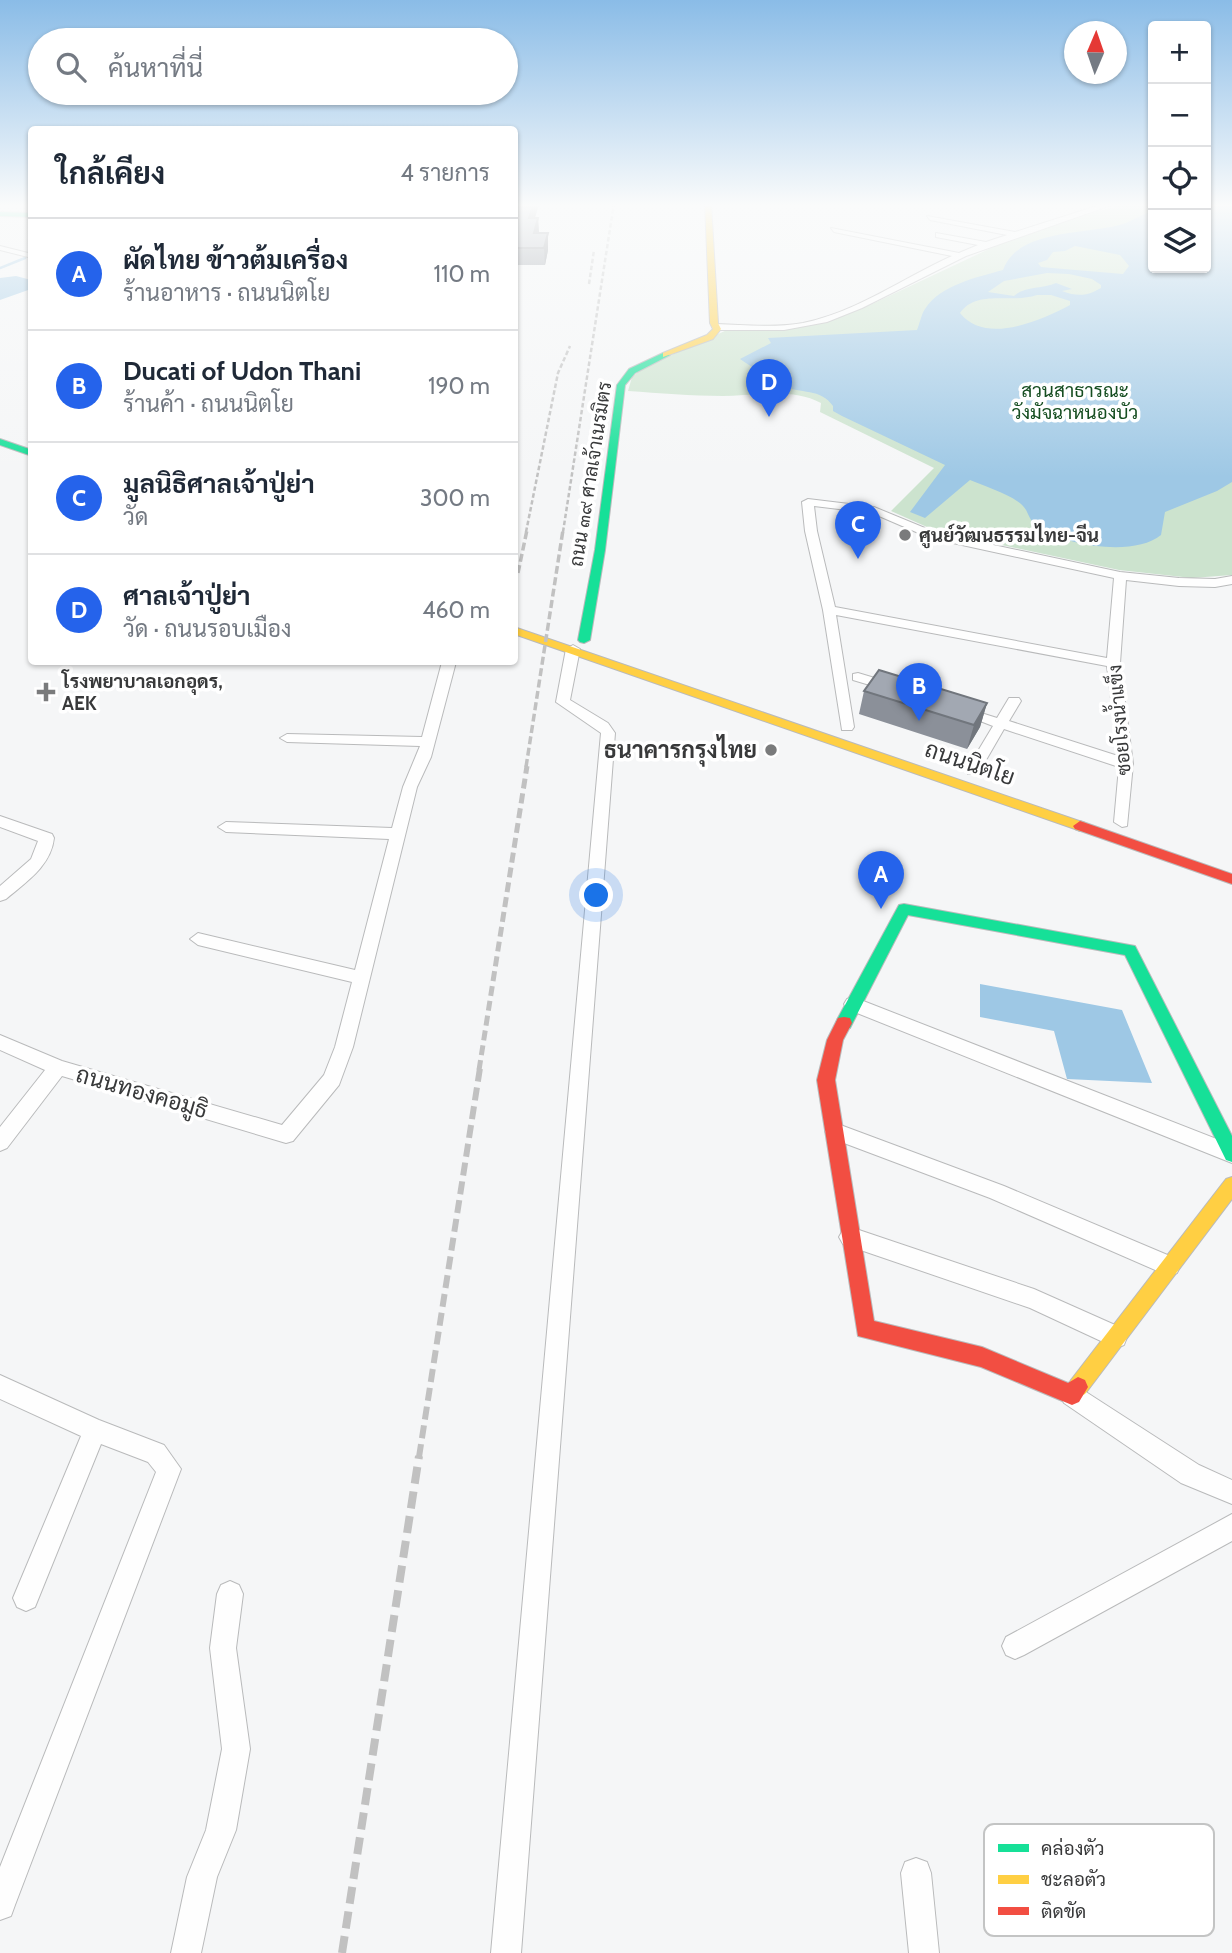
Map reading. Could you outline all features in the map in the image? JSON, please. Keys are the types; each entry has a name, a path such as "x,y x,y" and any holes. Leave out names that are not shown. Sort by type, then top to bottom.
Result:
{"main road":[{"path":"714,294 716,327"},
{"name":"ถนน ๓๙ ศาลเจ้าเนรมิตร","path":"579,645 600,550 621,385 632,370 710,337 715,334 716,327"},
{"path":"0,442 28,452"},
{"path":"518,617 579,645"},
{"path":"518,631 579,645 810,715"},
{"name":"ถนนนิตโย","path":"579,645 851,732 1232,879"},
{"path":"1232,1154 1130,950 904,909 835,1040 826,1080 865,1329 982,1357 1072,1395 1232,1185"}],"street":[{"path":"716,327 788,327 810,324 861,306 885,294"},
{"path":"851,732 829,610 811,531 808,502 874,510 934,536 1119,576 1179,582 1215,583 1232,580"},
{"name":"ซอยโรงน้ำแข็ง","path":"1119,576 1113,663 1126,764 1121,822"},
{"path":"829,610 1113,663"},
{"path":"506,1953 608,733 603,726 563,702 579,645"},
{"path":"198,939 362,978 410,787 428,742 448,665"},
{"path":"858,677 910,694"},
{"path":"972,771 1014,701"},
{"path":"949,706 1126,764"},
{"path":"288,738 428,742"},
{"path":"0,821 46,838 47,848 37,861 0,895"},
{"path":"226,827 398,834"},
{"name":"ถนนทองคอมูธิ","path":"0,1042 58,1067 286,1135 332,1079 344,1047 362,978"},
{"path":"853,1004 1232,1154"},
{"path":"0,1142 58,1067"},
{"path":"835,1131 997,1192 1169,1266"},
{"path":"850,1237 1034,1299 1116,1337"},
{"path":"0,1387 95,1430 156,1453 169,1469 0,1905"},
{"path":"1072,1395 1190,1474 1232,1492"},
{"path":"26,1598 95,1430"},
{"path":"1015,1646 1232,1527"},
{"path":"186,1953 202,1877 221,1830 236,1748 223,1648 230,1594"},
{"path":"916,1873 924,1953"}],"green space":[{"name":"สวนสาธารณะ วังมัจฉาหนองบัว","path":"893,294 1232,294 1232,575 1192,578 1119,570 936,531 891,511 934,468 820,412 821,403 809,398 785,394 711,396 628,391 632,377 645,367 727,330 791,329 824,323"}],"water":[{"path":"0,294 17,294 0,300"},
{"name":"สวนสาธารณะ วังมัจฉาหนองบัว","path":"940,294 1232,294 1232,482 1165,512 1161,535 1134,546 1083,544 1051,534 1035,525 1018,502 970,480 925,518 910,512 945,465 833,411 833,406 823,396 783,386 740,359 771,343 768,338 917,330 925,309","holes":["1051,295 1070,301 1070,305 1044,318 1013,327 984,328 960,313 975,301 985,299"]},
{"path":"980,984 1122,1010 1152,1083 1067,1079 1054,1031 980,1017"}],"building":[{"path":"879,670 987,703 974,725 864,691"}],"railway":[{"path":"563,532 600,294"},
{"path":"526,532 558,373 570,346"},
{"path":"518,573 527,530"},
{"path":"526,767 563,530"},
{"path":"479,1070 527,766"},
{"path":"419,1457 480,1068"},
{"path":"342,1953 419,1456"}],"traffic: fast":[{"path":"584,640 600,550 621,385 632,371 666,355"},
{"path":"0,442 28,452"},
{"path":"844,1023 904,909 1130,950 1232,1154"}],"traffic: slow":[{"path":"666,355 710,337 717,329 714,323 713,294"},
{"path":"518,631 1080,826"},
{"path":"1078,1387 1232,1185"}],"traffic: jam":[{"path":"1080,826 1232,879"},
{"path":"844,1023 835,1040 826,1080 865,1329 982,1357 1072,1395 1078,1387"}],"place":[{"name":"ศาลเจ้าปู่ย่า","path":"769,417"},
{"name":"ศูนย์วัฒนธรรมไทย-จีน","path":"905,535"},
{"name":"มูลนิธิศาลเจ้าปู่ย่า","path":"858,559"},
{"name":"โรงพยาบาลเอกอุดร, AEK","path":"46,692"},
{"name":"Ducati of Udon Thani","path":"919,721"},
{"name":"ธนาคารกรุงไทย","path":"771,750"},
{"name":"ผัดไทย ข้าวต้มเครื่อง","path":"881,909"}]}
